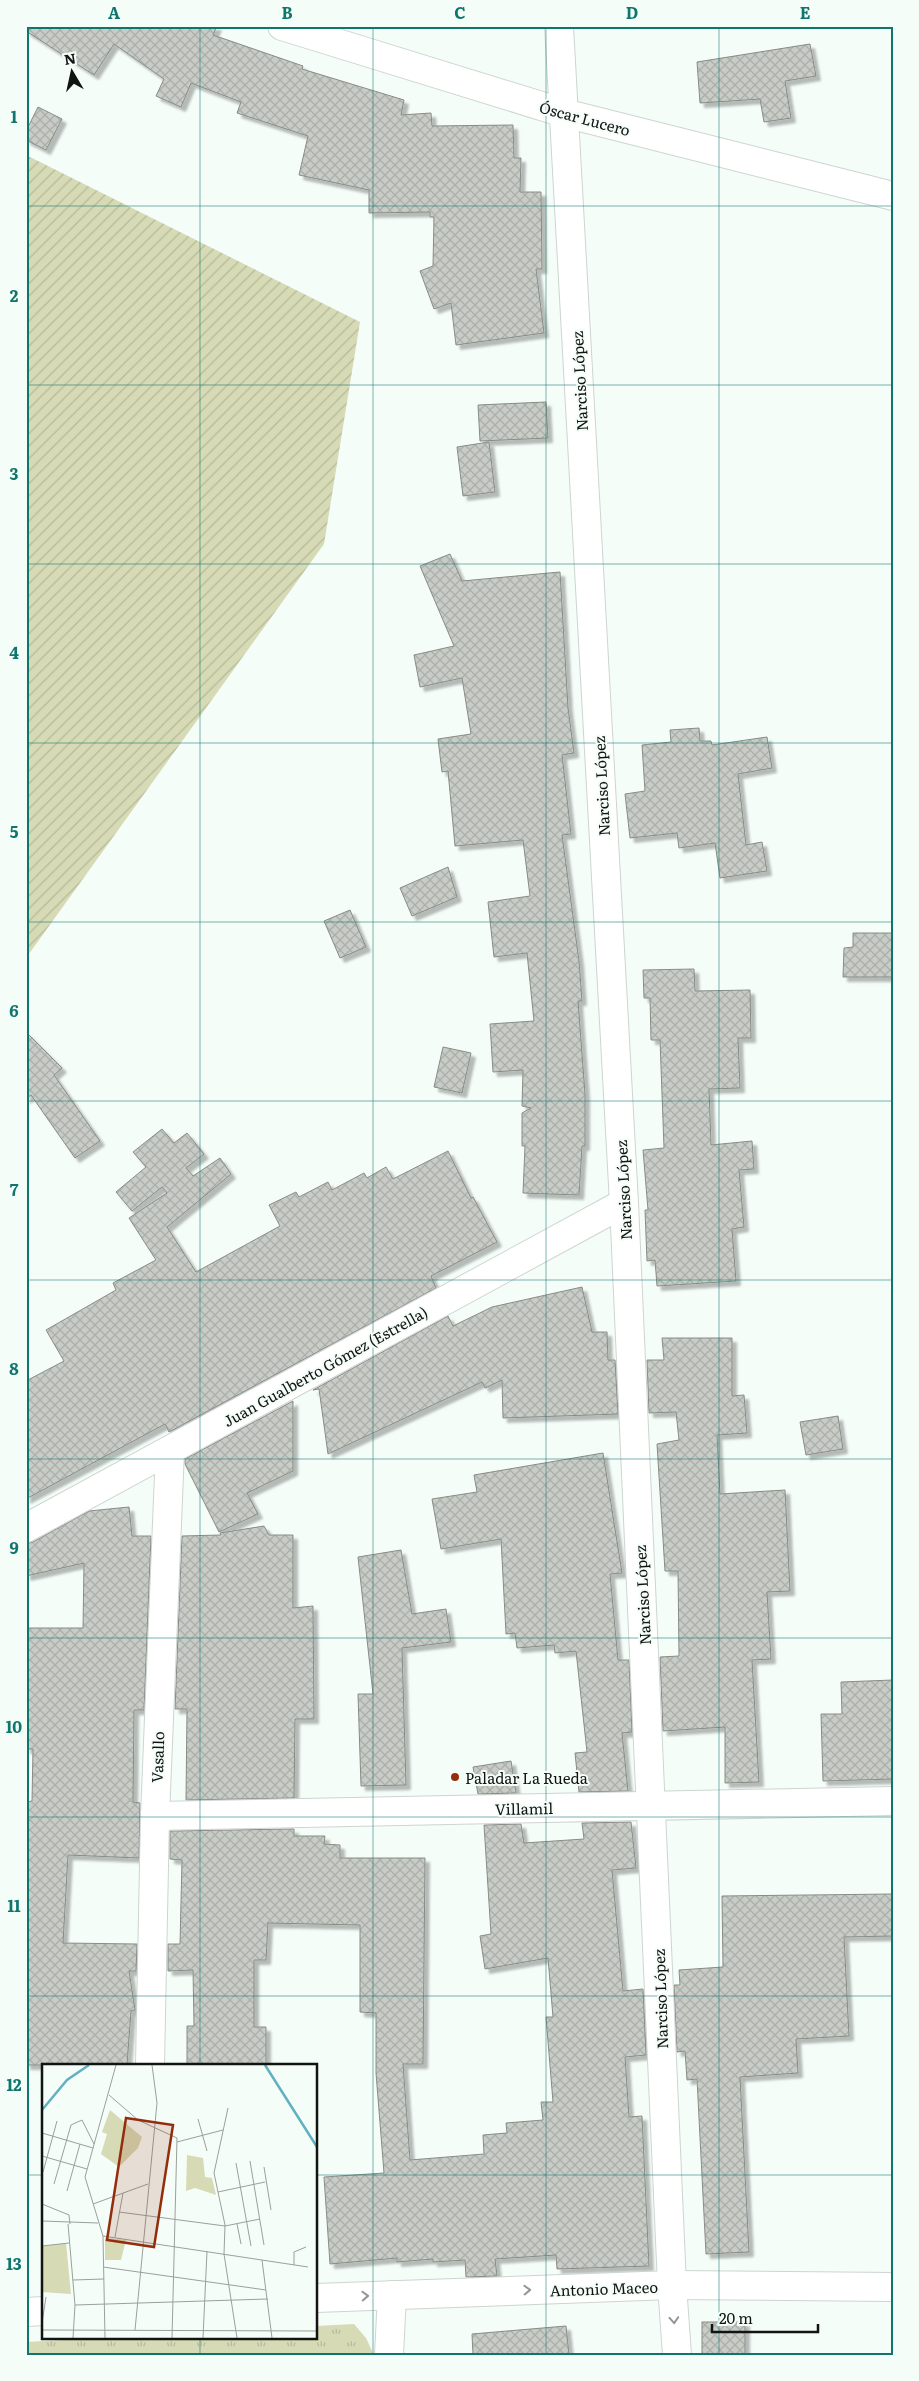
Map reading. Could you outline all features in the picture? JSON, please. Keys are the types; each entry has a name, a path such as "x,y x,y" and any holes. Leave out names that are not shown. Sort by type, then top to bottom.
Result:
{"street":[{"name":"Óscar Lucero","path":"282,26 564,114 893,196"},
{"name":"Narciso López","path":"559,26 624,1203 672,2285 677,2355"},
{"name":"Juan Gualberto Gómez (Estrella)","path":"26,1528 624,1203"},
{"name":"Vasallo","path":"150,2064 155,1816 170,1450"},
{"name":"Villamil","path":"155,1816 893,1800"},
{"name":"Antonio Maceo","path":"318,2298 672,2285 893,2287"},
{"path":"389,2355 392,2295"},
{"path":"26,2312 42,2311"}],"green space":[{"path":"26,155 360,322 324,544 26,958"},
{"path":"354,2324 366,2338 374,2355 26,2355 26,2342 99,2338 318,2338 318,2326"}],"building":[{"path":"26,26 217,26 213,35 303,66 302,69 404,100 401,115 431,113 432,126 513,125 514,158 521,158 520,192 541,192 542,269 536,269 544,333 456,345 451,303 434,309 420,271 433,266 434,217 430,217 430,212 369,213 369,190 299,175 308,136 237,113 241,102 191,83 181,107 156,96 164,79 114,44 94,75 26,31"},
{"path":"810,44 816,76 785,81 791,118 764,122 760,99 700,103 697,62"},
{"path":"38,107 62,119 46,150 26,140 26,131"},
{"path":"546,402 548,438 480,441 478,405"},
{"path":"489,442 495,492 463,496 457,447"},
{"path":"450,554 462,581 560,572 568,708 574,753 562,755 571,834 562,835 579,961 582,1001 578,1001 585,1094 585,1146 582,1146 579,1195 523,1193 525,1146 522,1146 522,1113 531,1108 522,1106 523,1070 493,1072 490,1024 534,1021 527,953 494,957 488,902 530,896 523,840 455,846 448,771 442,772 438,739 471,734 462,678 420,687 414,655 454,646 420,566"},
{"path":"699,728 700,741 711,741 712,745 767,737 772,768 738,774 746,845 762,842 767,871 720,878 715,843 679,848 677,833 630,838 625,794 645,791 642,745 671,742 670,730"},
{"path":"448,867 457,897 412,916 400,888"},
{"path":"350,910 366,947 340,958 324,921"},
{"path":"853,933 892,933 893,977 843,977 844,948 853,947"},
{"path":"694,969 695,991 750,990 751,1038 738,1038 740,1088 709,1089 711,1145 752,1141 754,1169 739,1170 744,1227 732,1229 736,1281 657,1286 655,1260 647,1261 645,1210 648,1210 643,1150 664,1148 660,1040 651,1040 650,998 644,998 643,970"},
{"path":"26,1032 62,1068 54,1075 100,1141 75,1158 31,1095 26,1099"},
{"path":"443,1047 471,1053 462,1093 434,1087"},
{"path":"162,1129 174,1143 187,1133 204,1154 186,1168 193,1176 220,1158 231,1174 167,1227 196,1272 280,1226 269,1205 296,1192 299,1197 328,1182 332,1190 364,1173 367,1178 386,1167 393,1179 448,1151 471,1198 473,1197 497,1242 431,1276 436,1288 169,1432 165,1424 26,1499 26,1381 64,1361 46,1330 116,1290 113,1283 156,1260 129,1218 167,1193 162,1187 132,1211 116,1192 146,1167 133,1152"},
{"path":"582,1287 592,1332 607,1332 608,1360 615,1360 618,1414 503,1418 502,1380 485,1388 482,1382 328,1454 319,1389 313,1390 448,1316 453,1326 492,1307"},
{"path":"662,1338 732,1338 732,1396 744,1395 747,1433 717,1435 720,1494 785,1490 790,1591 767,1592 771,1659 752,1660 759,1782 725,1783 725,1727 663,1731 660,1657 679,1656 678,1571 665,1571 657,1444 679,1440 676,1412 649,1413 647,1360 664,1360"},
{"path":"293,1401 293,1471 247,1493 258,1514 219,1532 185,1464 185,1459"},
{"path":"838,1416 843,1449 806,1455 800,1422"},
{"path":"603,1453 622,1573 610,1574 618,1660 629,1660 632,1732 622,1733 628,1791 579,1792 575,1753 587,1752 576,1651 555,1653 554,1645 517,1648 515,1633 506,1634 501,1539 441,1549 432,1499 477,1492 474,1475"},
{"path":"129,1507 132,1536 151,1536 144,1710 134,1710 133,1802 140,1803 139,1858 68,1855 63,1943 137,1944 136,1971 129,1971 135,2010 131,2011 127,2064 26,2065 26,1802 32,1801 33,1749 26,1749 26,1628 83,1628 84,1563 26,1576 26,1544 89,1511"},
{"path":"264,1526 269,1535 293,1535 293,1608 313,1606 314,1719 295,1719 294,1798 186,1800 187,1709 175,1709 182,1536 221,1535 220,1533"},
{"path":"401,1550 412,1614 446,1609 451,1642 402,1648 406,1785 361,1786 358,1694 373,1694 358,1557"},
{"path":"893,1680 893,1779 823,1781 821,1714 842,1714 841,1682"},
{"path":"511,1761 516,1793 478,1794 473,1767"},
{"path":"631,1822 636,1868 612,1870 623,1991 643,1989 646,2055 625,2057 629,2117 642,2116 649,2266 557,2269 556,2255 495,2259 497,2276 466,2277 465,2260 433,2262 433,2259 397,2262 397,2258 330,2264 324,2177 384,2173 376,2073 376,2013 360,2012 360,1925 268,1923 266,1960 254,1960 254,2027 266,2027 266,2064 187,2064 187,2026 194,2026 193,1970 168,1971 168,1944 180,1944 182,1860 170,1859 170,1831 294,1829 294,1836 325,1836 324,1844 340,1845 340,1858 425,1858 423,2064 403,2064 410,2160 484,2154 483,2135 507,2133 506,2123 543,2120 541,2102 553,2102 546,2017 553,2017 548,1958 485,1969 480,1936 491,1934 484,1825 521,1824 524,1843 584,1839 582,1823"},
{"path":"893,1894 893,1936 844,1937 849,2036 796,2039 798,2073 740,2077 749,2252 706,2254 697,2079 687,2080 685,2051 677,2052 674,1985 680,1985 679,1970 723,1967 722,1896"},
{"path":"702,2322 745,2322 745,2355 702,2355"},
{"path":"566,2326 569,2355 473,2355 472,2334"}],"place":[{"name":"Paladar La Rueda","path":"455,1777"}]}
